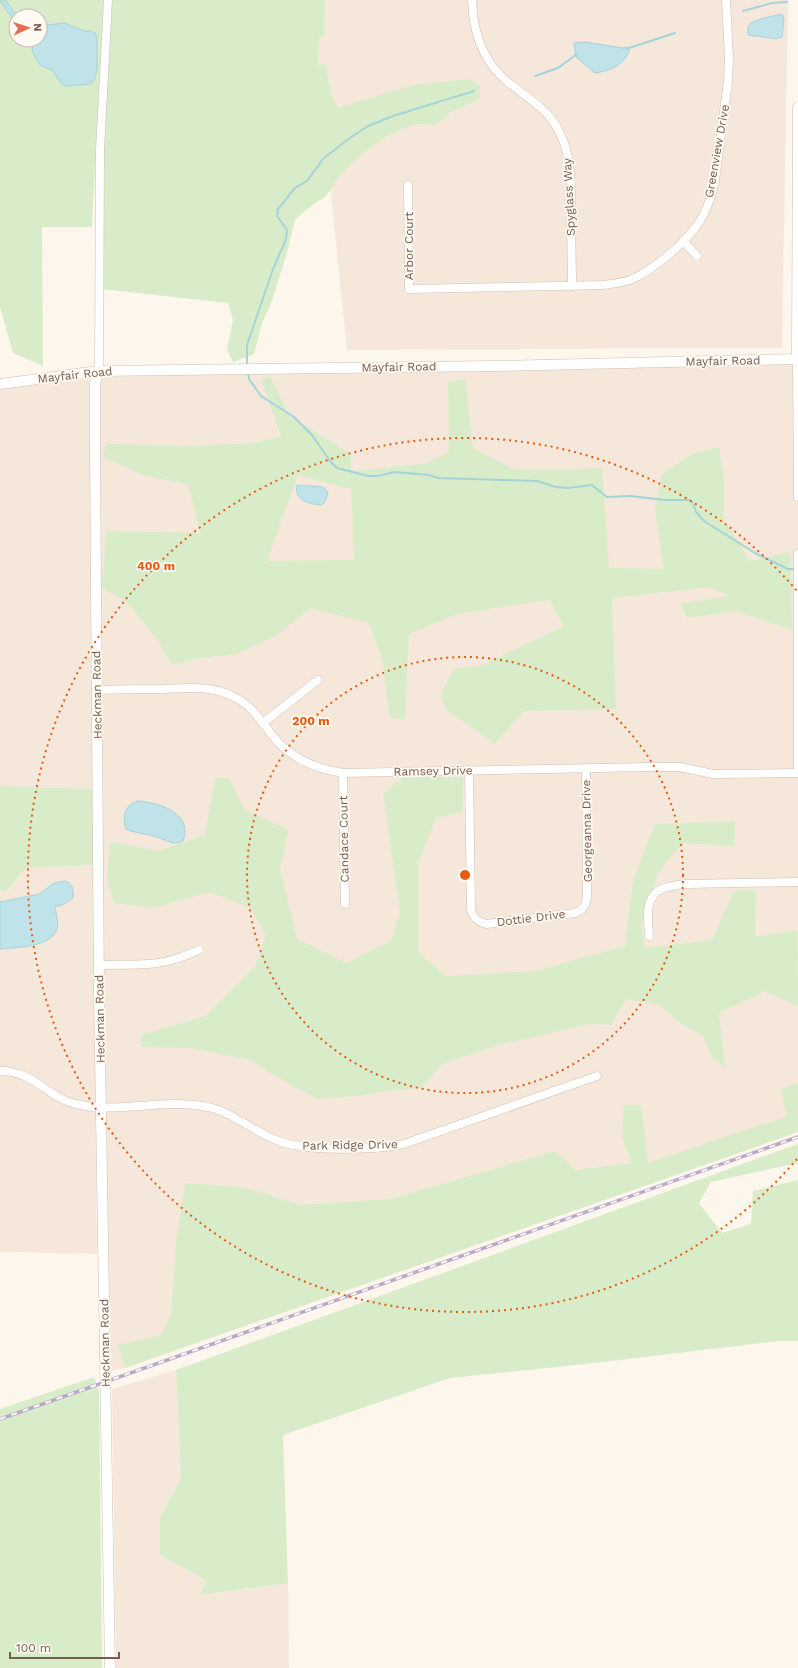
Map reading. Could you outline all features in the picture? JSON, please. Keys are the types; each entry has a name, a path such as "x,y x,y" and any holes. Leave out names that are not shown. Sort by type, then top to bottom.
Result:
{"street":[{"path":"99,371 100,150 108,0"},
{"name":"Spyglass Way","path":"472,0 474,26 477,39 489,61 507,82 536,102 544,110 552,120 564,142 570,169 572,286"},
{"name":"Greenview Drive","path":"451,288 602,285 628,280 650,269 684,241 696,227 707,207 715,180 728,81 726,0"},
{"path":"798,107 798,497"},
{"name":"Arbor Court","path":"408,185 409,289 451,288"},
{"path":"684,241 698,256"},
{"name":"Mayfair Road","path":"0,384 99,371 497,366 798,359"},
{"name":"Heckman Road","path":"99,371 96,384 95,448 99,964 110,1668"},
{"path":"798,554 798,768"},
{"path":"263,723 318,680"},
{"name":"Ramsey Drive","path":"97,690 210,689 222,692 245,703 255,712 286,750 296,758 321,769 343,773 680,767 714,774 798,773"},
{"name":"Georgeanna Drive","path":"586,768 587,894"},
{"name":"Dottie Drive","path":"469,770 471,909 473,915 482,923 487,924 578,912 586,906 587,894"},
{"name":"Candace Court","path":"343,773 345,904"},
{"path":"649,936 649,904 651,898 660,889 674,885 687,884 798,882"},
{"path":"99,964 146,964 175,959 198,950"},
{"name":"Park Ridge Drive","path":"0,1071 24,1074 56,1096 83,1106 101,1107 188,1104 203,1106 230,1114 266,1136 290,1145 312,1148 392,1146 411,1142 597,1076"}],"shaded area":[{"path":"319,0 788,0 782,348 347,350 318,69"},
{"path":"798,359 798,1132 125,1368 106,1372 99,371"},
{"path":"89,379 93,789 0,786 0,388"},
{"path":"93,865 97,1254 0,1252 0,891 8,891 26,868"},
{"path":"176,1370 181,1479 160,1517 160,1555 207,1581 201,1595 288,1583 289,1668 116,1668 112,1389"}],"green space":[{"path":"0,0 325,0 324,37 319,37 318,65 326,64 331,95 338,108 413,85 469,79 480,86 479,99 451,112 436,125 416,124 388,135 363,153 342,173 326,196 295,220 288,249 273,298 261,326 254,354 233,362 227,349 233,320 228,303 102,289 103,175 95,163 92,227 42,227 43,366 13,353 0,307"},
{"path":"270,376 290,416 351,454 351,471 425,464 449,452 448,382 465,379 473,448 513,469 554,470 602,468 609,568 664,569 655,507 662,474 694,453 719,447 724,482 724,519 750,561 791,552 792,630 735,611 687,618 681,604 729,596 710,587 612,598 616,709 524,711 495,744 445,709 441,694 454,669 482,665 564,626 549,600 457,614 409,634 405,719 390,718 382,658 369,623 311,608 277,635 236,654 193,659 173,665 158,641 128,603 102,588 106,531 200,533 188,484 146,476 103,457 106,444 192,446 254,443 281,436 261,379","holes":["298,475 350,489 351,480 354,560 267,561"]},
{"path":"404,777 463,777 463,812 436,818 418,863 418,952 446,976 535,971 625,946 633,881 655,824 735,821 735,846 683,843 659,871 641,924 645,948 712,940 734,891 756,890 755,937 797,930 798,1006 765,991 719,1013 725,1068 713,1059 703,1036 680,1023 666,1010 656,1004 626,999 611,1025 590,1024 502,1044 442,1064 421,1088 318,1099 284,1081 250,1060 191,1048 142,1047 141,1035 206,1016 255,967 266,935 250,908 210,892 153,908 114,903 107,879 110,842 159,851 205,835 215,778 229,778 245,810 288,830 280,869 297,939 347,963 391,941 400,912 383,793"},
{"path":"0,786 93,789 93,865 26,868 7,891 0,891"},
{"path":"798,1083 798,1132 125,1368 118,1345 161,1335 171,1316 176,1243 185,1183 248,1188 299,1205 391,1199 555,1151 576,1170 632,1163 622,1138 624,1105 641,1105 648,1163 787,1117 781,1089"},
{"path":"798,1144 798,1163 711,1182 699,1203 722,1233 751,1224 753,1191 798,1180 798,1341 779,1341 586,1364 450,1378 283,1435 288,1583 200,1595 207,1581 160,1555 160,1517 181,1479 176,1370"},
{"path":"94,1377 99,1391 102,1668 0,1668 0,1409"}],"water":[{"path":"1,0 6,0 11,8 8,8 8,12 1,3"},
{"path":"782,14 784,19 782,37 776,39 748,35 748,27 751,23 760,19"},
{"path":"64,23 84,31 91,31 95,33 97,37 97,70 94,81 90,84 65,86 61,83 52,70 40,65 33,53 32,48 48,48 48,25"},
{"path":"585,42 623,48 628,47 629,52 623,61 615,67 606,71 595,73 576,57 574,43"},
{"path":"297,485 323,487 328,492 326,500 322,505 304,501 298,495"},
{"path":"137,801 164,807 179,816 185,831 183,841 173,843 154,836 126,829 124,820 125,812 129,806"},
{"path":"65,881 70,883 72,887 73,898 62,905 55,907 58,924 54,935 41,943 0,949 0,902 39,894 54,883"}],"waterway":[{"path":"743,11 772,3 787,2"},
{"path":"626,49 675,33"},
{"path":"535,76 558,68 577,54"},
{"path":"247,365 247,345 273,269 286,239 287,230 277,216 278,209 295,188 307,181 323,159 368,126 396,115 474,91"},
{"path":"248,372 249,379 261,396 294,417 312,435 330,461 337,468 368,476 378,476 394,472 429,475 438,478 537,481 556,487 568,488 592,485 607,497 630,496 665,500 689,500 693,503 696,512 704,521 755,553 788,569 796,569"}],"railway":[{"path":"0,1419 798,1137"}]}
